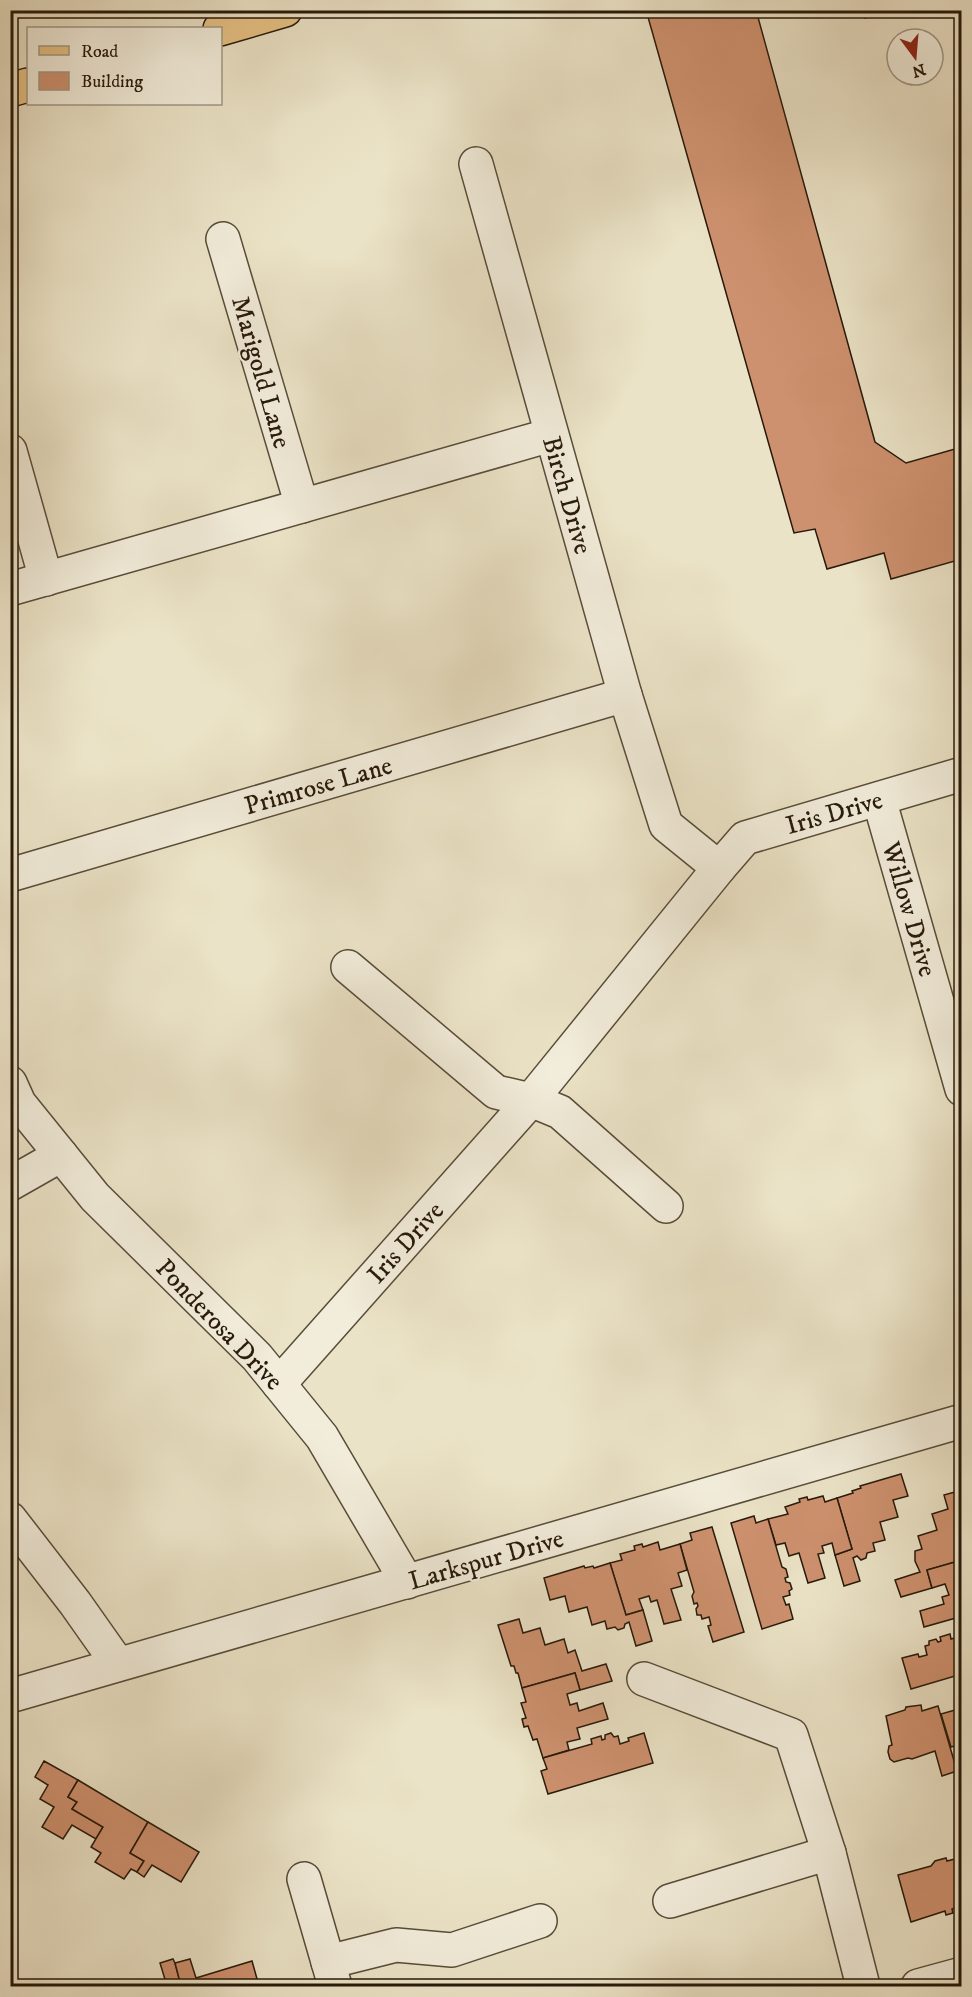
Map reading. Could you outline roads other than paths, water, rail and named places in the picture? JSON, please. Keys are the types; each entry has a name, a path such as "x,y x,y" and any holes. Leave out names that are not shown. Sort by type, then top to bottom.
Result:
{"main road":[{"path":"222,28 285,10"},
{"path":"10,90 27,85"}],"street":[{"name":"Birch Drive","path":"476,164 625,695 666,825 719,868"},
{"name":"Marigold Lane","path":"223,238 302,506"},
{"path":"10,589 551,435"},
{"path":"10,451 46,579"},
{"name":"Primrose Lane","path":"10,875 625,695"},
{"name":"Iris Drive","path":"279,1384 531,1100 745,838 962,774"},
{"name":"Willow Drive","path":"879,799 962,1089"},
{"path":"348,967 496,1092 531,1100 560,1112 666,1206"},
{"name":"Ponderosa Drive","path":"10,1083 19,1103 95,1197 257,1357 322,1437 407,1582"},
{"path":"10,1184 61,1155"},
{"name":"Larkspur Drive","path":"10,1696 962,1421"},
{"path":"10,1520 75,1603 118,1664"},
{"path":"644,1679 791,1735 829,1853 863,1986"},
{"path":"670,1901 829,1853"},
{"path":"303,1879 332,1974 396,1945 452,1950 540,1921"},
{"path":"918,1986 962,1974"}]}
